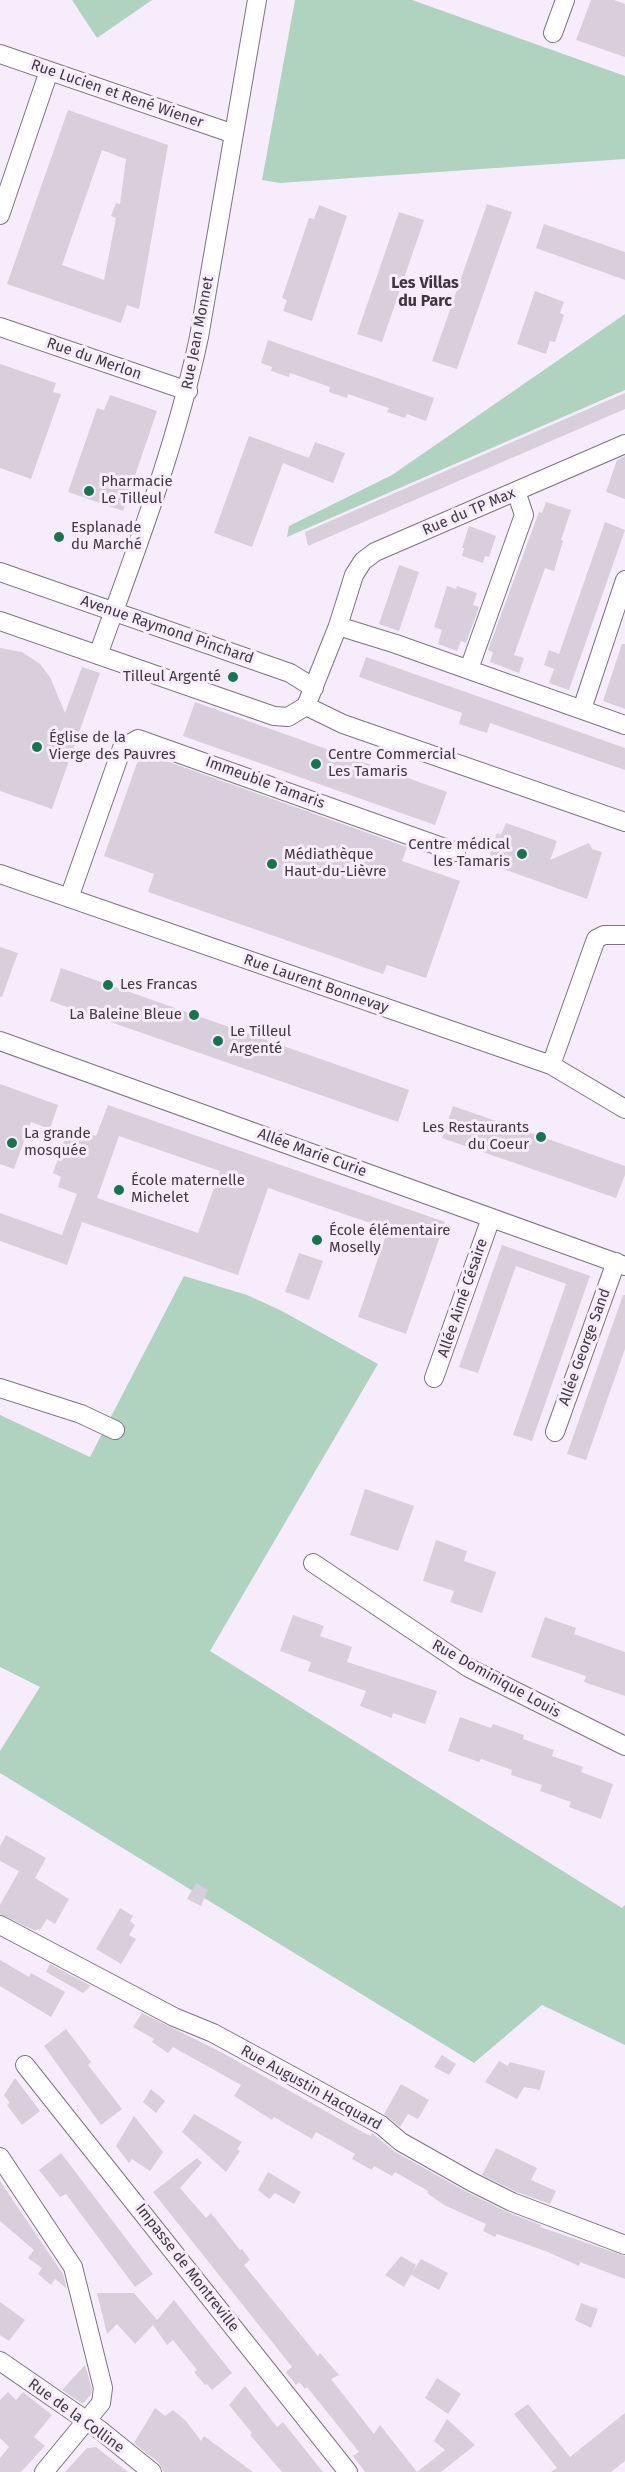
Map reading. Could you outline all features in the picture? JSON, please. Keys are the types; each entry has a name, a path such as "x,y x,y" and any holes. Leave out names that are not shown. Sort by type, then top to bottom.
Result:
{"street":[{"name":"Rue Jean Monnet","path":"98,655 170,451 188,391 200,337 258,0"},
{"path":"553,33 565,0"},
{"name":"Rue Lucien et René Wiener","path":"0,54 234,134"},
{"path":"0,215 49,71"},
{"name":"Rue du Merlon","path":"0,327 188,391"},
{"name":"Rue du TP Max","path":"314,688 341,618 354,575 363,561 375,552 625,444"},
{"path":"469,669 524,515 516,491"},
{"name":"Avenue Raymond Pinchard","path":"0,572 290,673 314,688"},
{"path":"582,709 625,580"},
{"path":"341,618 469,669 625,724"},
{"path":"0,621 274,716 288,717 306,706 314,688"},
{"path":"306,706 344,724 625,822"},
{"name":"Immeuble Tamaris","path":"69,898 122,748 138,739 456,852"},
{"name":"Rue Laurent Bonnevay","path":"0,874 551,1065 625,1109"},
{"path":"551,1065 596,939 604,935 625,935"},
{"name":"Allée Marie Curie","path":"0,1041 620,1264"},
{"name":"Allée Aimé Césaire","path":"434,1378 491,1218"},
{"name":"Allée George Sand","path":"555,1432 620,1264"},
{"path":"0,1388 81,1414 115,1430"},
{"name":"Rue Dominique Louis","path":"313,1563 469,1668 625,1746"},
{"name":"Rue Augustin Hacquard","path":"0,1924 174,2017 213,2033 294,2077 381,2125 401,2142 472,2182 512,2202 625,2245"},
{"name":"Impasse de Montreville","path":"25,2065 348,2472"},
{"path":"0,2157 74,2267 103,2388 102,2403 44,2472"},
{"name":"Rue de la Colline","path":"0,2361 87,2421 152,2472"}],"green space":[{"path":"72,0 152,0 97,38"},
{"path":"295,0 412,0 625,76 625,159 280,183 262,180"},
{"path":"625,314 625,390 287,537 289,526 392,475"},
{"path":"184,1276 247,1295 280,1310 378,1364 210,1651 622,1908 625,1905 625,2045 542,2005 474,2063 0,1773 0,1751 40,1687 0,1667 0,1415 90,1457"}],"building":[{"path":"591,0 614,0 625,4 625,57 576,40"},
{"path":"68,110 168,145 139,309 127,305 121,323 7,284","holes":["102,150 126,159 120,204 116,203 111,216 116,218 104,280 62,265"]},
{"path":"487,204 512,212 457,369 432,361"},
{"path":"319,205 347,216 312,321 283,311 287,300 282,298 309,218 314,219"},
{"path":"399,212 424,220 382,342 357,334"},
{"path":"544,224 625,252 625,280 536,248"},
{"path":"535,291 564,302 560,313 564,315 555,342 550,341 546,354 517,344"},
{"path":"268,340 434,398 426,421 407,414 405,418 387,412 389,408 348,394 347,398 329,392 330,387 290,373 289,377 271,371 272,367 261,363"},
{"path":"0,364 56,383 53,392 61,394 31,479 0,468"},
{"path":"625,393 625,409 308,546 305,532"},
{"path":"110,395 157,411 123,511 68,492 97,408 104,410"},
{"path":"249,436 309,458 315,442 345,453 333,483 283,463 252,547 214,533"},
{"path":"625,456 625,499 606,492 617,460"},
{"path":"546,502 571,510 554,571 545,568 514,655 524,658 519,673 490,662 493,652 488,650 539,512 542,513"},
{"path":"605,522 625,530 569,690 549,683 554,669 544,665 549,650 559,654"},
{"path":"469,526 496,536 489,557 485,556 483,563 462,556 464,548 462,548"},
{"path":"399,565 419,572 399,631 379,624"},
{"path":"447,586 456,589 457,586 477,593 473,605 479,607 466,643 461,641 457,651 438,644 442,630 434,627"},
{"path":"622,644 625,644 625,709 603,701"},
{"name":"Église de la Vierge des Pauvres","path":"0,648 22,652 40,664 50,677 65,713 82,667 100,673 52,809 0,791"},
{"path":"366,657 625,748 625,770 490,723 487,733 459,724 462,713 359,677"},
{"name":"Centre Commercial Les Tamaris","path":"195,702 447,792 435,825 183,736"},
{"path":"141,752 407,847 402,861 460,881 426,978 387,965 383,974 148,892 154,874 104,856"},
{"path":"506,823 557,841 550,860 589,843 592,849 602,852 587,899 487,863 497,833 501,835"},
{"path":"0,947 18,953 2,997 0,997"},
{"name":"Le Tilleul Argenté","path":"61,968 409,1090 398,1122 50,1001"},
{"path":"0,1084 58,1105 50,1129 31,1122 14,1169 0,1164"},
{"path":"108,1105 445,1222 406,1334 358,1317 388,1229 268,1188 238,1275 82,1222 67,1265 0,1241 0,1213 62,1235 77,1194 58,1187 61,1177 53,1173 69,1127 96,1136","holes":["119,1136 220,1171 198,1233 97,1198"]},
{"path":"453,1106 625,1166 625,1175 616,1198 442,1138"},
{"path":"502,1245 590,1276 532,1441 513,1435 566,1284 516,1266 478,1373 459,1367"},
{"path":"299,1253 323,1261 309,1300 285,1292"},
{"path":"623,1295 625,1295 625,1349 586,1460 567,1454"},
{"path":"365,1489 414,1506 398,1551 350,1535"},
{"path":"436,1540 467,1551 464,1561 496,1572 482,1613 450,1602 454,1591 423,1581"},
{"path":"293,1615 324,1626 320,1636 352,1647 347,1662 437,1691 425,1724 393,1713 392,1718 360,1706 366,1691 308,1671 311,1662 280,1651"},
{"path":"545,1617 576,1628 574,1634 625,1652 625,1696 584,1682 586,1676 531,1657"},
{"path":"460,1717 491,1728 493,1724 524,1735 523,1739 554,1750 552,1756 583,1767 581,1772 613,1784 601,1819 569,1807 571,1802 540,1791 542,1785 511,1775 512,1770 448,1751"},
{"path":"6,1835 46,1858 35,1878 69,1899 55,1924 47,1919 40,1930 36,1931 0,1914 0,1905 19,1871 0,1861 0,1846"},
{"path":"196,1883 208,1890 201,1906 187,1899"},
{"path":"120,1908 133,1916 130,1921 135,1925 129,1935 136,1939 121,1964 96,1949"},
{"path":"0,1960 29,1977 31,1973 65,1992 51,2017 0,1986"},
{"path":"50,1964 91,1986 83,1993 46,1972"},
{"path":"142,2013 221,2052 366,2134 371,2136 372,2133 395,2152 467,2192 507,2212 541,2225 540,2227 625,2256 625,2279 580,2262 579,2266 497,2234 495,2237 483,2231 486,2224 444,2205 427,2193 428,2191 395,2172 392,2176 374,2166 372,2170 352,2159 355,2154 316,2132 312,2139 274,2117 272,2120 234,2096 241,2085 173,2047 168,2053 152,2042 154,2039 133,2027"},
{"path":"66,2029 91,2062 88,2065 122,2109 101,2125 44,2046"},
{"path":"442,2055 456,2064 449,2075 434,2067"},
{"path":"499,2061 508,2066 510,2062 545,2071 540,2090 524,2087 517,2099 485,2082"},
{"path":"15,2078 40,2111 22,2125 7,2105 10,2103 4,2095"},
{"path":"401,2084 429,2100 418,2119 408,2114 400,2127 384,2114"},
{"path":"151,2089 165,2101 156,2113 143,2102"},
{"path":"194,2114 242,2142 237,2149 240,2151 226,2172 182,2132"},
{"path":"134,2116 163,2152 150,2171 132,2159 129,2163 116,2146"},
{"path":"496,2148 537,2168 531,2180 556,2191 550,2204 517,2192 482,2175"},
{"path":"61,2153 153,2274 135,2287 66,2194 60,2197 39,2170"},
{"path":"197,2158 202,2163 180,2188 206,2218 211,2213 240,2250 242,2249 250,2260 244,2265 318,2356 320,2353 339,2375 331,2379 374,2434 380,2425 417,2472 365,2472 353,2456 359,2452 307,2387 305,2389 299,2382 296,2385 286,2372 292,2367 153,2192"},
{"path":"268,2172 301,2192 294,2204 275,2193 269,2199 258,2190"},
{"path":"0,2181 63,2274 67,2289 55,2279 51,2285 38,2274 42,2268 28,2258 34,2250 0,2221"},
{"path":"401,2256 416,2265 412,2273 421,2259 448,2273 439,2290 411,2275 404,2287 385,2275"},
{"path":"97,2293 134,2293 157,2320 174,2300 232,2373 212,2390 194,2372 197,2370 173,2340 167,2345 153,2325 135,2344 117,2324 107,2334"},
{"path":"0,2302 25,2320 9,2341 0,2335"},
{"path":"581,2303 598,2309 591,2328 575,2320"},
{"path":"85,2365 92,2389 83,2404 62,2390"},
{"path":"437,2378 461,2394 448,2414 425,2398"},
{"path":"245,2386 277,2427 283,2422 323,2472 282,2472 250,2435 252,2433 229,2405"},
{"path":"8,2392 16,2400 23,2392 52,2415 34,2437 45,2446 21,2472 0,2472 0,2458 9,2447 0,2438 0,2400"},
{"path":"528,2404 570,2457 625,2413 625,2461 611,2472 551,2472 557,2468 514,2414"},
{"path":"155,2408 165,2416 173,2410 186,2421 201,2441 204,2436 253,2472 164,2472 159,2463 134,2443"},
{"path":"447,2419 475,2445 441,2472 417,2472 445,2450 434,2441"},
{"path":"96,2447 128,2472 65,2472 87,2448"}],"place":[{"name":"Pharmacie Le Tilleul","path":"89,491"},
{"name":"Esplanade du Marché","path":"59,537"},
{"name":"Tilleul Argenté","path":"233,677"},
{"name":"Église de la Vierge des Pauvres","path":"37,747"},
{"name":"Centre Commercial Les Tamaris","path":"316,764"},
{"name":"Centre médical les Tamaris","path":"522,854"},
{"name":"Médiathèque Haut-du-Lièvre","path":"272,864"},
{"name":"Les Francas","path":"108,985"},
{"name":"La Baleine Bleue","path":"194,1015"},
{"name":"Le Tilleul Argenté","path":"218,1041"},
{"name":"Les Restaurants du Coeur","path":"541,1137"},
{"name":"La grande mosquée","path":"12,1143"},
{"name":"École maternelle Michelet","path":"119,1190"},
{"name":"École élémentaire Moselly","path":"317,1240"}],"district":[{"name":"Les Villas du Parc","path":"425,293"}]}
